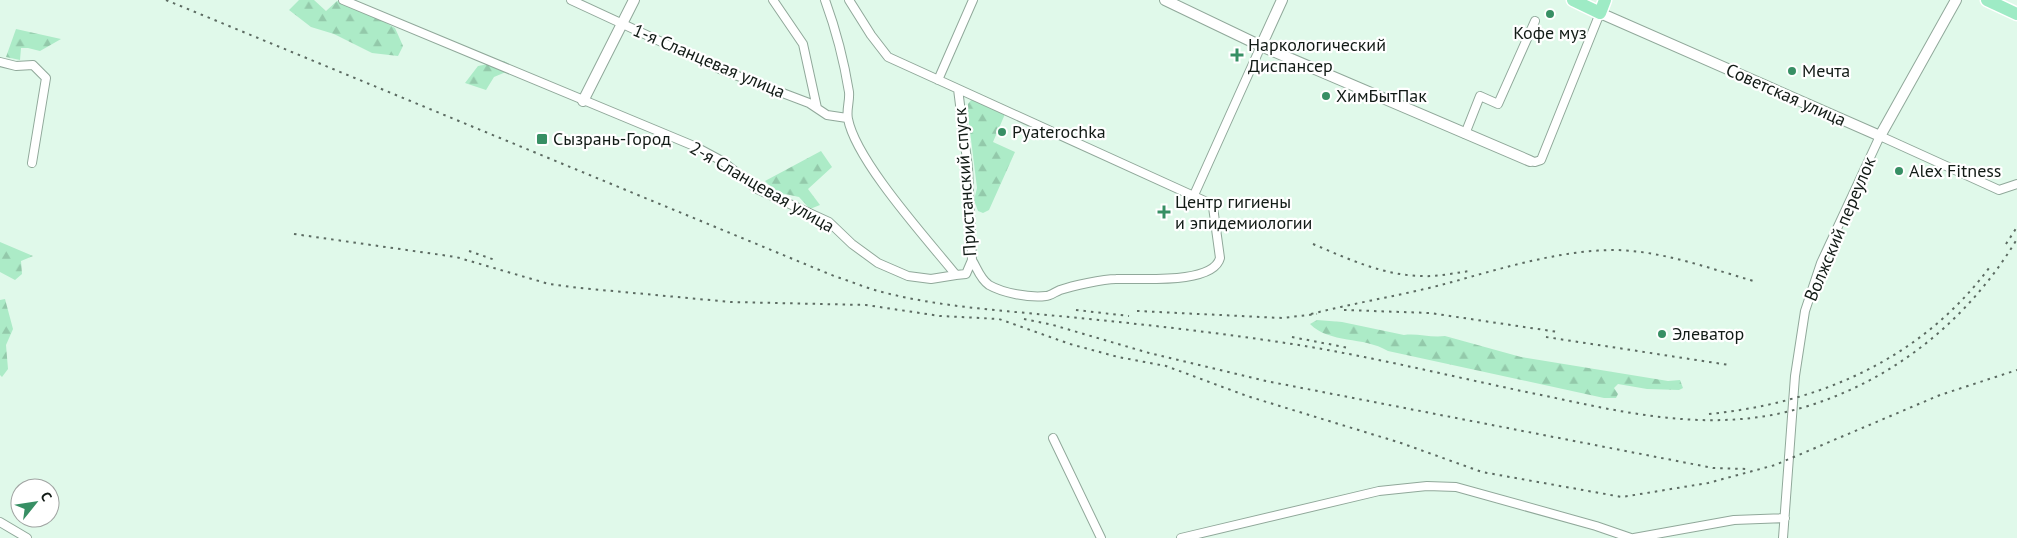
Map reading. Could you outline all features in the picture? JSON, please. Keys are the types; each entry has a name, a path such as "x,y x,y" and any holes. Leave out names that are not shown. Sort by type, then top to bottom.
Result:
{"main road":[{"name":"Советская улица","path":"1573,0 1600,12"},
{"path":"1600,12 1605,0"},
{"path":"1987,0 2017,14"}],"street":[{"name":"2-я Сланцевая улица","path":"343,0 708,154 757,189 829,222 852,244 878,263 908,276 931,279 966,274"},
{"name":"1-я Сланцевая улица","path":"571,0 722,70 769,86 817,108 827,115 848,118"},
{"path":"583,101 634,0"},
{"path":"773,0 803,44 817,108"},
{"path":"825,0 836,30 849,94 848,118 856,142 884,183 956,275"},
{"path":"849,0 871,35 888,57 1055,135 1194,195 1213,207 1220,258 1218,265 1212,270 1170,279 1116,279 1060,290 1046,296 1006,291 989,285 982,278 972,260"},
{"path":"938,80 973,0"},
{"path":"1166,0 1261,46 1465,134 1536,162 1541,160 1600,12"},
{"path":"1194,195 1282,0"},
{"name":"Волжский переулок","path":"1783,538 1795,376 1806,310 1821,263 1880,136 1956,0"},
{"name":"Советская улица","path":"1600,12 1999,190 2017,184"},
{"path":"1465,134 1480,96 1498,104 1535,21"},
{"path":"0,62 16,66 34,65 46,78 32,164"},
{"name":"Пристанский спуск","path":"958,89 968,168 972,260 966,274"},
{"path":"1054,438 1101,538"},
{"path":"1181,538 1379,491 1427,486 1456,487 1596,526 1632,538 1734,520 1785,518"},
{"path":"0,522 27,538"}],"green space":[{"path":"299,0 314,0 326,11 337,1 369,13 395,28 403,46 398,56 372,53 334,34 311,27 289,10"},
{"path":"16,29 61,39 40,51 21,48 20,60 6,57"},
{"path":"504,61 515,68 494,77 486,90 465,83 478,66"},
{"path":"972,99 1005,114 993,142 1015,152 989,210 983,213 978,211 974,200 977,188 968,115 968,104"},
{"path":"821,151 832,167 808,189 820,205 810,209 799,197 776,192 765,181"},
{"path":"0,242 33,256 21,261 22,274 15,280 0,272"},
{"path":"5,299 13,329 6,345 8,369 2,377 0,375 0,300"},
{"path":"1317,320 1342,322 1404,335 1445,336 1521,357 1668,381 1680,380 1683,388 1679,390 1647,389 1618,384 1614,388 1618,394 1616,398 1604,398 1388,351 1368,343 1327,335 1310,324"}],"railway":[{"path":"166,0 834,276 876,290 948,305 1168,328 1312,347 1602,408 1658,417 1715,420 1743,419 1772,415 1810,405 1846,392 1881,374 1913,353 1943,329 1970,302 1995,272 2017,239"},
{"path":"2006,244 2017,227"},
{"path":"294,234 456,257 549,284 580,288 731,302 866,305 940,316 999,319 1070,344 1118,357 1166,366 1247,396 1401,443 1482,472 1622,497 1708,483 1775,465 1940,395 2017,370"},
{"path":"1313,244 1366,265 1393,273 1426,276 1470,271"},
{"path":"1311,314 1425,289 1526,262 1590,251 1612,250 1649,253 1686,261 1757,282"},
{"path":"469,251 495,260"},
{"path":"1709,414 1750,408 1790,399 1828,387 1865,371 1900,351 1932,328 1962,300 1989,268"},
{"path":"1076,310 1129,316"},
{"path":"1344,310 1430,313 1558,332"},
{"path":"1137,311 1282,318 1317,314"},
{"path":"1024,319 1053,325 1149,353 1266,381 1713,468 1747,469"},
{"path":"1292,337 1349,348"},
{"path":"1546,337 1729,365"}],"place":[{"name":"Кофе муз","path":"1550,14"},
{"name":"Наркологический Диспансер","path":"1237,55"},
{"name":"Мечта","path":"1792,71"},
{"name":"ХимБытПак","path":"1326,96"},
{"name":"Pyaterochka","path":"1002,132"},
{"name":"Сызрань-Город","path":"542,139"},
{"name":"Alex Fitness","path":"1899,171"},
{"name":"Центр гигиены и эпидемиологии","path":"1164,212"},
{"name":"Элеватор","path":"1662,334"}]}
